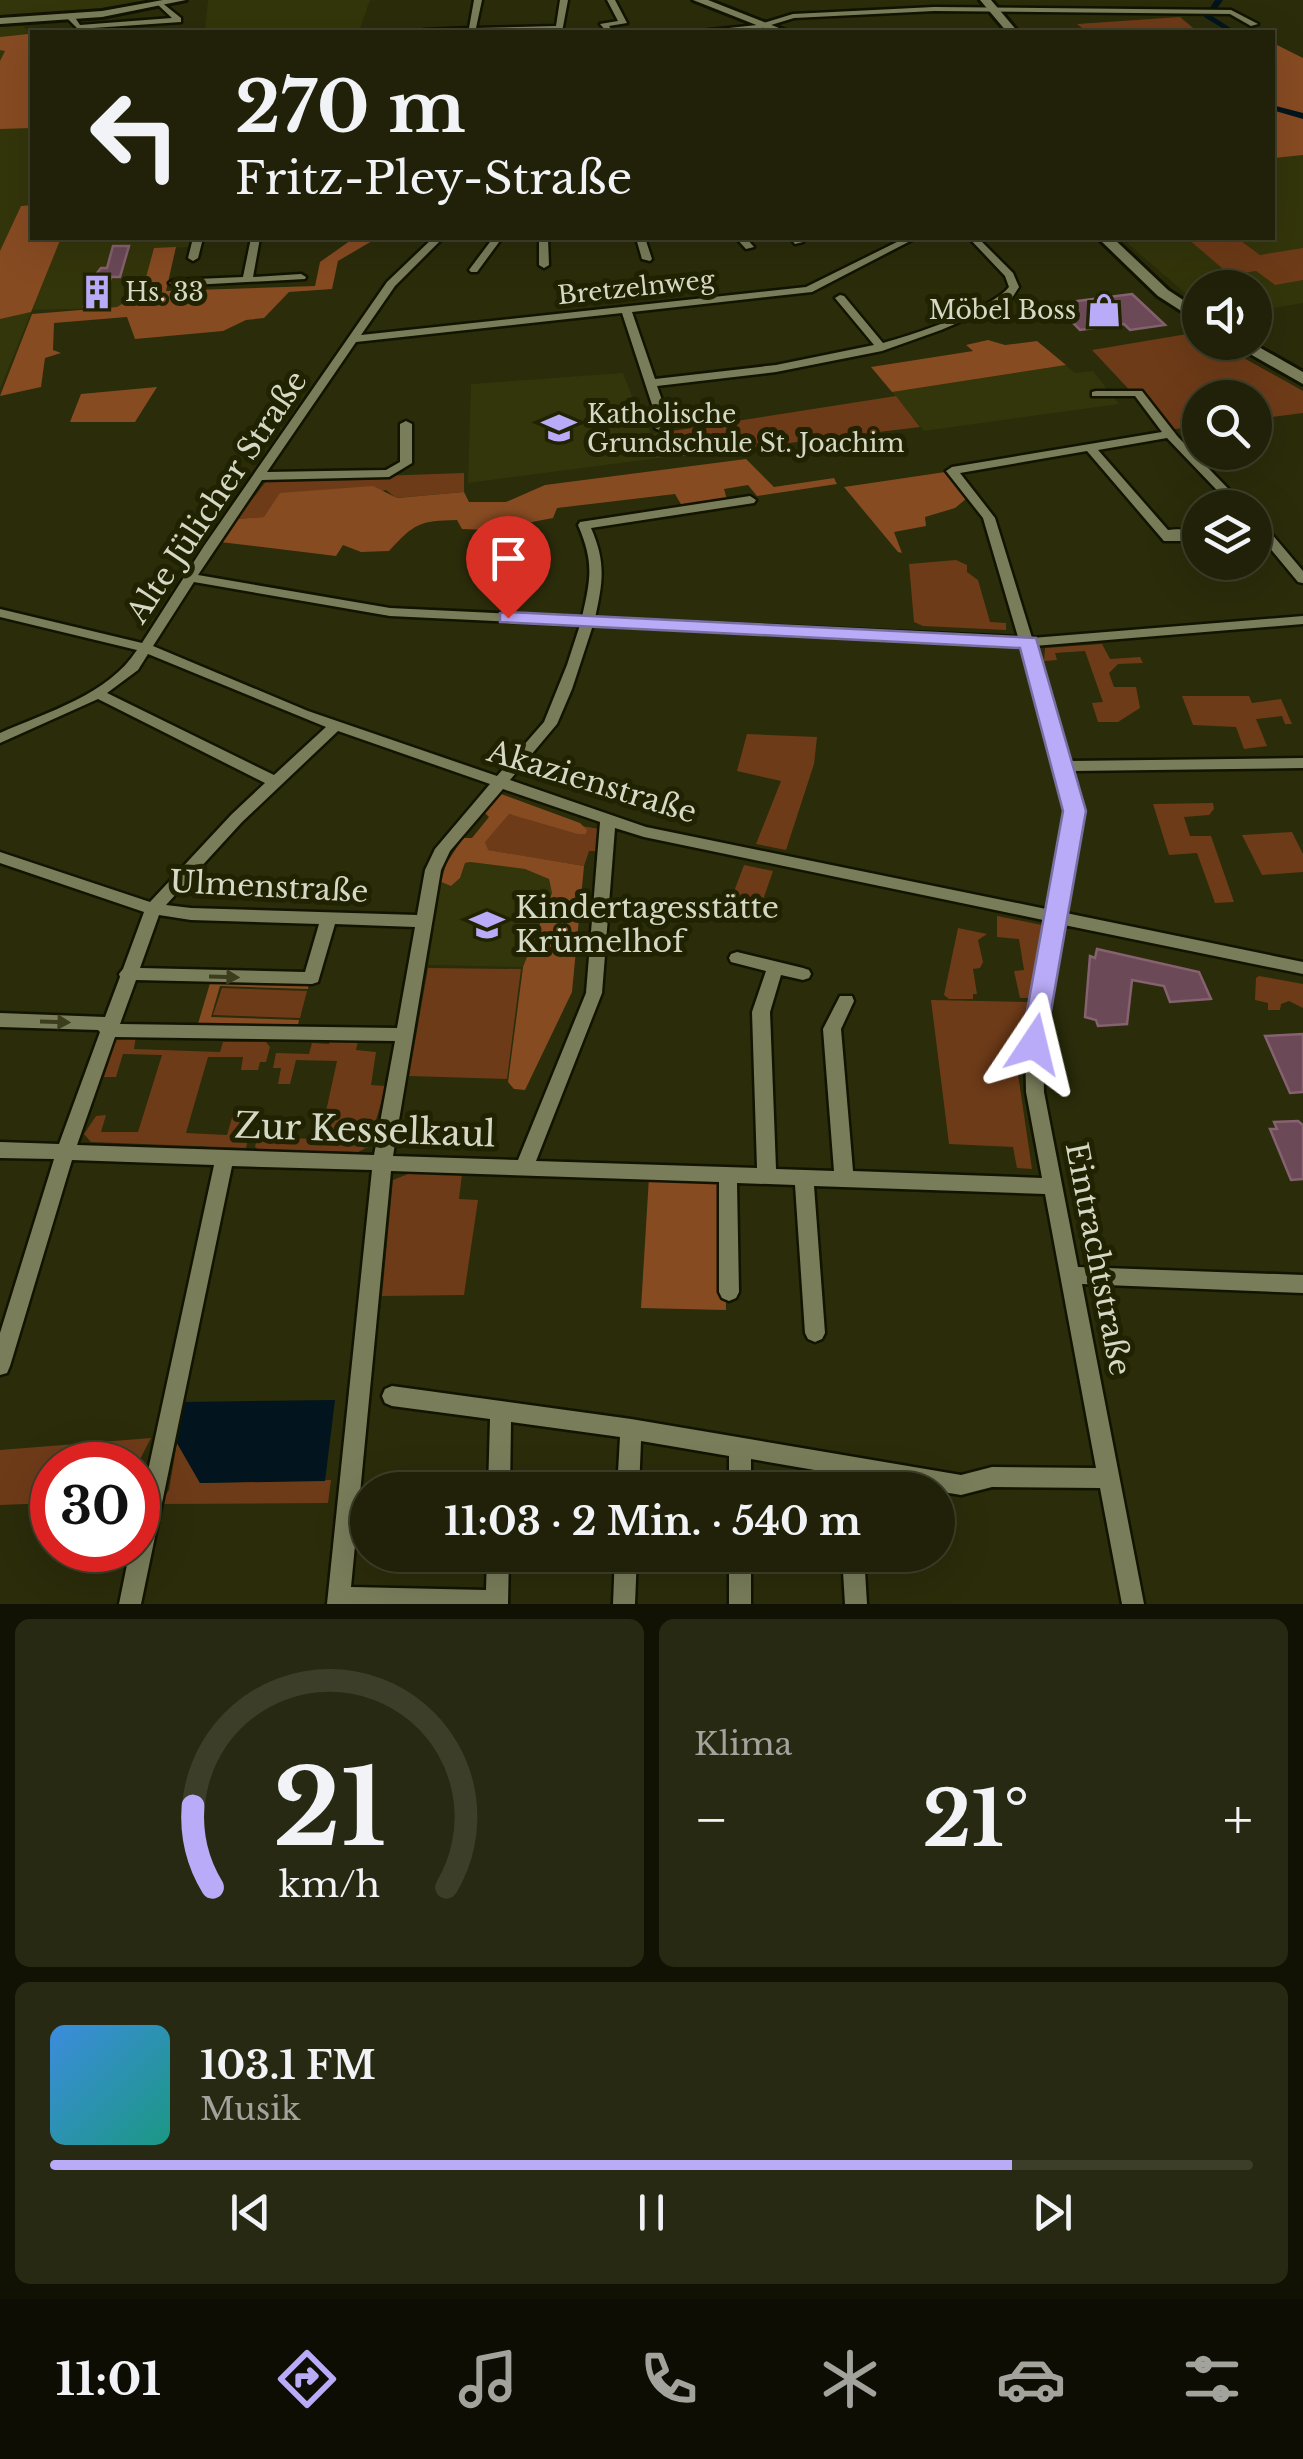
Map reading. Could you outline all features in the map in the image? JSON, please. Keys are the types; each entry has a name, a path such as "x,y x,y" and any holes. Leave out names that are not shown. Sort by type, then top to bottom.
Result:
{"street":[{"path":"0,22 71,18 181,0"},
{"path":"478,0 472,30 560,30 564,0"},
{"path":"608,30 604,24 623,23 611,0"},
{"path":"698,0 776,30"},
{"path":"1232,12 1246,0"},
{"path":"71,18 78,27 178,20 161,4"},
{"path":"745,18 983,4 1126,13 1232,12 1254,24"},
{"path":"983,4 1001,30"},
{"path":"983,4 1011,30"},
{"path":"718,30 764,26 786,17"},
{"path":"193,258 198,240"},
{"path":"247,280 255,240"},
{"name":"Alte Jülicher Straße","path":"0,738 98,694 133,667 391,284 436,240"},
{"path":"474,270 496,240"},
{"path":"543,240 544,265"},
{"path":"641,240 646,259"},
{"path":"742,240 748,248"},
{"name":"Bretzelnweg","path":"354,339 627,312 816,288 907,240"},
{"path":"650,383 826,362 924,334 1013,293 1010,276 974,240"},
{"path":"1107,240 1166,295 1181,303 1182,298 1119,240"},
{"path":"174,282 301,278"},
{"path":"840,298 882,348"},
{"path":"627,312 664,423 662,428"},
{"path":"1269,360 1303,379"},
{"path":"1096,394 1138,393 1169,434 1223,490"},
{"path":"260,476 389,473 406,463 406,424"},
{"path":"1090,448 1169,434"},
{"path":"1090,448 1166,534"},
{"name":"Eintrachtstraße","path":"1090,448 952,471 989,518 1029,642 1074,811 1034,1044 1034,1069 1133,1604"},
{"path":"498,1572 497,1603 346,1600 382,1166 436,860 550,724 573,676 596,561 583,521 750,500"},
{"path":"1272,542 1303,579"},
{"path":"190,578 390,612 1029,642 1303,620"},
{"name":"Akazienstraße","path":"0,613 146,648 335,726 608,821 674,839 1303,968"},
{"path":"98,694 275,782"},
{"path":"0,1366 64,1152 152,909 335,726"},
{"path":"1064,766 1303,763"},
{"path":"524,1167 594,993 608,821"},
{"name":"Ulmenstraße","path":"0,857 152,909 425,921"},
{"path":"127,974 312,978 328,918"},
{"path":"737,958 802,974"},
{"path":"767,1176 761,1012 775,968"},
{"path":"844,1178 832,1029 846,1000"},
{"path":"0,1020 108,1027 405,1034"},
{"name":"Zur Kesselkaul","path":"0,1150 1054,1186"},
{"path":"130,1604 224,1159"},
{"path":"728,1174 729,1292"},
{"path":"804,1176 815,1333"},
{"path":"1070,1275 1303,1284"},
{"path":"392,1396 740,1447 825,1472"},
{"path":"499,1472 501,1410"},
{"path":"629,1472 631,1429"},
{"path":"740,1447 740,1472"},
{"path":"955,1485 992,1477 1110,1478"},
{"path":"624,1604 625,1572"},
{"path":"740,1572 740,1604"},
{"path":"855,1572 856,1604"}],"shaded area":[{"path":"0,0 171,0 117,10 0,20"},
{"path":"208,0 370,0 360,30 205,30"},
{"path":"1180,17 1196,30 1084,30 1077,24"},
{"path":"23,26 30,32 30,240 191,240 189,247 159,249 144,307 32,310 0,389 0,27"},
{"path":"30,35 30,128 0,129 0,61 5,51 0,50 0,37"},
{"path":"1275,44 1303,58 1303,155 1275,158"},
{"path":"1303,155 1303,303 1272,308 1272,270 1182,270 1182,290 1127,243 1146,240 1275,240 1275,156"},
{"path":"30,205 30,240 60,240 31,312 0,319 0,251 21,206"},
{"path":"351,240 372,240 338,261 332,289 289,292 264,318 246,320 223,331 135,339 127,317 54,323 53,350 61,353 45,358 41,387 0,396 32,314 117,307 142,292 154,248 176,247 166,291 315,286 320,262"},
{"path":"1189,240 1240,240 1260,255 1303,248 1303,280 1275,285 1272,270 1224,270"},
{"path":"1182,335 1182,360 1247,360 1303,391 1303,413 1272,417 1272,380 1182,380 1182,428 1167,430 1092,350"},
{"path":"988,340 1005,345 1037,341 1066,365 892,392 871,367 973,351 966,345"},
{"path":"1066,365 1075,373 1093,371 1119,404 924,431 892,392"},
{"name":"Katholische Grundschule St. Joachim","path":"623,373 641,419 651,434 658,433 667,457 468,483 471,384"},
{"path":"157,387 135,422 70,422 81,394"},
{"path":"896,396 920,427 683,456 672,431"},
{"path":"746,459 774,487 834,478 837,484 757,496 748,485 724,489 727,500 682,506 675,494 557,508 553,518 489,530 462,529 457,520 434,521 412,529 389,551 361,552 343,545 336,556 220,542 237,519 264,517 280,493 373,486 397,498 464,492 469,502 506,502 545,485"},
{"path":"952,471 972,494 955,508 925,517 926,526 894,532 902,553 844,487"},
{"path":"464,473 464,492 396,498 386,490 264,517 237,519 267,480"},
{"path":"956,560 967,565 967,572 978,580 990,622 1006,623 1006,630 923,626 914,622 909,564"},
{"path":"1102,644 1110,659 1140,657 1143,663 1118,664 1109,673 1114,687 1136,687 1140,708 1118,722 1098,722 1092,703 1103,702 1085,651 1055,653 1057,660 1044,661 1045,648"},
{"path":"1182,696 1249,696 1252,703 1281,699 1292,724 1285,724 1282,716 1256,719 1267,746 1244,749 1236,727 1193,725"},
{"path":"747,734 817,737 814,764 786,850 756,844 781,781 737,771"},
{"path":"501,794 580,823 587,830 586,834 578,834 509,814 485,842 488,850 584,866 572,992 525,1090 514,1089 508,1082 523,967 552,893 549,879 525,869 470,862 465,863 460,878 451,886 441,882 446,864 463,838 472,838 489,817 484,812"},
{"path":"1213,803 1209,815 1184,817 1190,836 1211,836 1234,902 1215,903 1197,853 1169,855 1153,804"},
{"path":"508,814 600,829 599,851 589,851 584,866 487,850 484,842"},
{"path":"1292,832 1303,854 1303,872 1262,875 1242,835"},
{"name":"Kindertagesstätte Krümelhof","path":"465,863 525,869 549,878 552,893 523,967 428,965 441,882 451,886 460,878"},
{"path":"744,865 773,871 757,917 727,910"},
{"path":"997,916 1042,925 1030,998 1020,998 1014,971 1024,970 1019,939 997,937"},
{"path":"958,928 987,934 978,940 983,962 980,968 973,969 977,994 973,994 973,999 949,999 944,995"},
{"path":"428,968 521,969 507,1079 409,1076"},
{"path":"1259,976 1303,984 1303,1008 1289,1001 1281,1004 1280,1010 1268,1010 1268,1003 1255,1000"},
{"path":"211,980 309,982 308,989 220,986 211,1017 299,1020 297,1030 197,1027"},
{"path":"222,988 307,991 300,1018 213,1015"},
{"path":"931,1000 1029,1002 1018,1074 1032,1169 1017,1168 1013,1147 949,1144"},
{"path":"136,1036 134,1049 220,1052 223,1042 266,1042 270,1047 266,1062 260,1062 258,1070 241,1070 243,1057 208,1057 186,1133 227,1135 234,1111 247,1111 244,1125 251,1126 246,1148 91,1142 84,1134 96,1116 106,1115 101,1132 138,1132 162,1055 123,1054 116,1077 104,1077 116,1038"},
{"path":"330,1037 379,1038 358,1041 356,1050 376,1052 371,1085 386,1086 368,1147 358,1152 259,1150 255,1147 259,1130 265,1131 268,1120 283,1121 280,1138 320,1139 337,1061 296,1060 290,1084 278,1084 281,1068 273,1068 276,1053 309,1054 312,1043 329,1044"},
{"path":"408,1174 462,1174 459,1199 478,1200 464,1295 382,1296 393,1180"},
{"path":"649,1177 724,1181 726,1310 641,1308"},
{"path":"151,1438 149,1442 101,1442"},
{"path":"177,1443 200,1483 331,1480 328,1503 160,1504 169,1490"},
{"path":"30,1448 30,1504 0,1505 0,1450"}],"water":[{"path":"335,1400 325,1481 200,1483 177,1443 185,1402"}],"building":[{"path":"113,246 129,246 120,277 111,277 103,305 84,306 93,278 101,268 107,268"},
{"name":"Möbel Boss","path":"1132,294 1165,325 1130,330 1124,324 1080,330 1054,304"},
{"path":"1097,949 1199,972 1211,999 1170,1002 1164,986 1132,980 1127,1024 1098,1026 1096,1020 1085,1017 1090,956 1095,958"},
{"path":"1303,1034 1303,1092 1290,1093 1265,1036"},
{"path":"1298,1121 1303,1125 1303,1179 1291,1180 1270,1129 1277,1129 1274,1122"}],"waterway":[{"path":"1219,0 1208,17 1231,30"},
{"path":"1275,108 1303,116"}],"place":[{"name":"Hs. 33","path":"97,292"},
{"name":"Möbel Boss","path":"1104,310"},
{"name":"Katholische Grundschule St. Joachim","path":"559,428"},
{"name":"Kindertagesstätte Krümelhof","path":"487,925"}],"route":[{"path":"508,618 1029,642 1074,811 1034,1044"}]}
